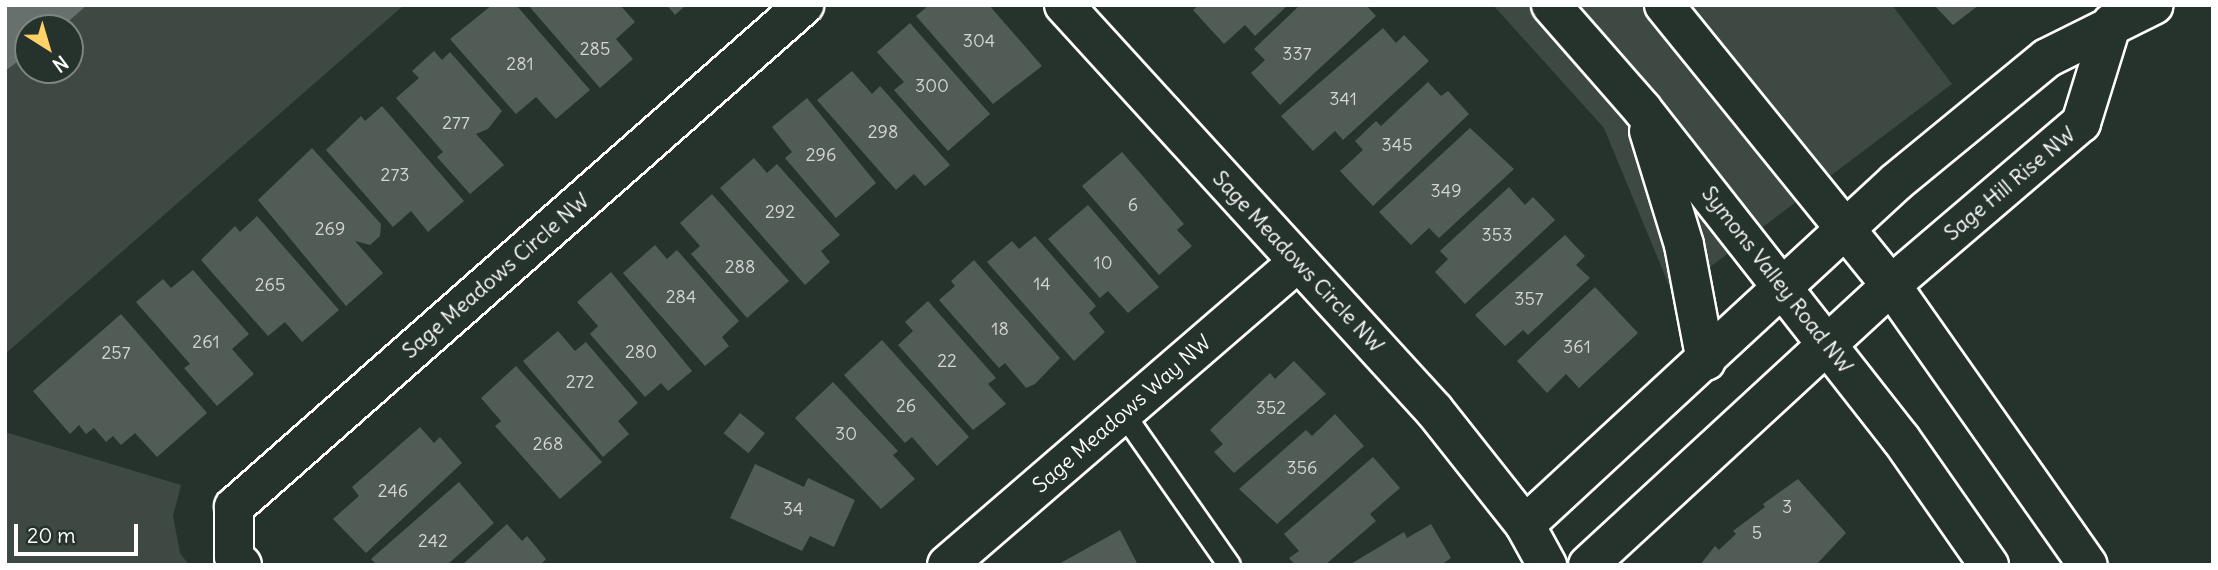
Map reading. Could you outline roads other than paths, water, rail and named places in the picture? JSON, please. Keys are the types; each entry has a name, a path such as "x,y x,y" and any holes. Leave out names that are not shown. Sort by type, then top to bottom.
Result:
{"street":[{"name":"Sage Meadows Circle NW","path":"242,565 234,557 234,507 804,5"},
{"name":"Sage Meadows Circle NW","path":"1064,5 1434,410 1525,525 1548,565"},
{"name":"Symons Valley Road NW","path":"1551,5 1642,109 1782,286 1901,439 1989,565"},
{"path":"1664,5 1891,285 2088,565"},
{"path":"1525,525 1706,361 1782,286 2047,58 2112,23 2154,5"},
{"name":"Sage Hill Rise NW","path":"1891,285 2081,123 2112,23"},
{"path":"1642,109 1686,255 1706,361"},
{"name":"Sage Meadows Way NW","path":"947,565 1297,263"},
{"path":"1588,565 1891,285"}],"lane":[{"path":"1122,413 1229,565"}]}
